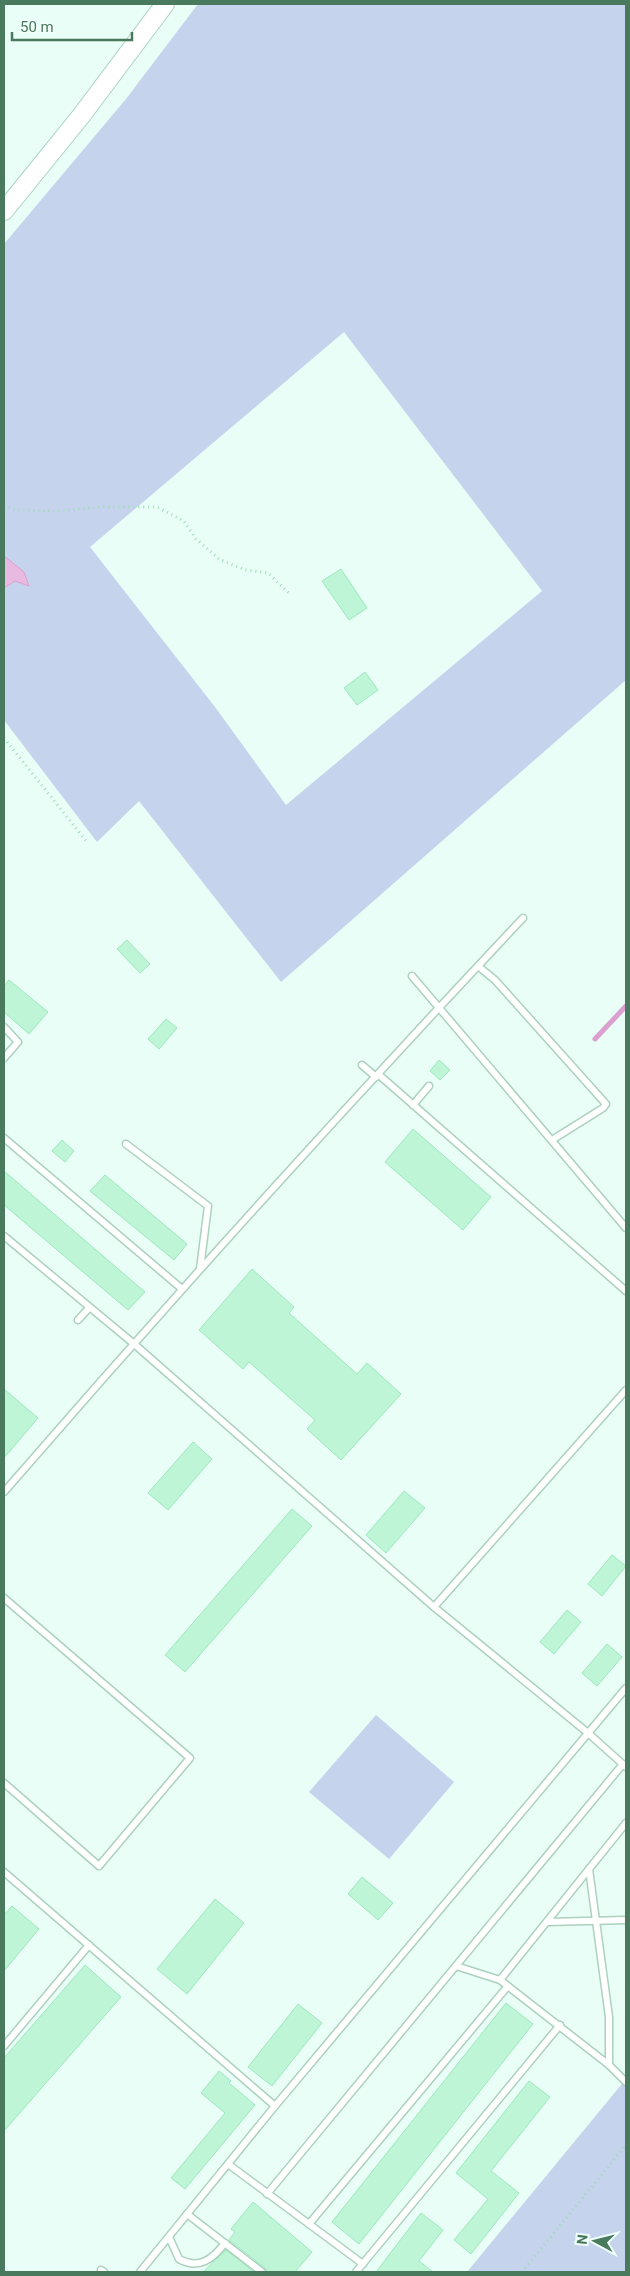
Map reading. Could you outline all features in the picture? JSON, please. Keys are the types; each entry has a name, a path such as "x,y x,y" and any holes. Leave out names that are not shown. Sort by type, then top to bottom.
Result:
{"street":[{"path":"4,211 81,116 166,4"}],"lane":[{"path":"4,1492 133,1343 439,1007 523,918"},
{"path":"478,966 495,980 606,1104 603,1108 552,1140"},
{"path":"412,976 626,1228"},
{"path":"4,1027 18,1042 4,1058"},
{"path":"362,1065 413,1105 626,1291"},
{"path":"413,1105 429,1086"},
{"path":"4,1138 182,1289"},
{"path":"126,1144 208,1206 200,1270"},
{"path":"4,1236 133,1343 434,1607 588,1733 625,1766 267,2194"},
{"path":"78,1320 89,1308"},
{"path":"434,1607 626,1390"},
{"path":"4,1598 190,1758 99,1866 4,1783"},
{"path":"140,2272 275,2106 626,1688"},
{"path":"500,1980 626,1823"},
{"path":"589,1869 609,2017 609,2065"},
{"path":"4,1872 275,2106"},
{"path":"547,1922 626,1920"},
{"path":"4,2046 89,1945"},
{"path":"456,1966 500,1980 560,2025 609,2065 626,2082"},
{"path":"309,2224 508,1986"},
{"path":"356,2272 560,2025"},
{"path":"228,2164 363,2264"},
{"path":"187,2214 262,2272"},
{"path":"169,2237 180,2259 193,2264 207,2261 225,2244"}],"path":[{"path":"4,506 17,510 56,511 104,507 156,507 184,521 196,539 219,559 245,570 268,573 291,595"},
{"path":"4,738 87,842"},
{"path":"522,2272 626,2145"}],"shaded area":[{"path":"198,4 626,4 626,680 281,982 139,801 97,842 4,720 4,244 126,99","holes":["344,332 542,591 286,805 215,707 90,547"]},
{"path":"4,556 24,572 29,586 15,581 4,588"},
{"path":"376,1715 454,1782 389,1859 309,1792"},
{"path":"626,2079 626,2272 467,2272"}],"building":[{"path":"341,569 367,608 349,620 322,581"},
{"path":"365,672 378,690 357,705 344,688"},
{"path":"127,940 150,964 140,973 117,949"},
{"path":"9,980 48,1012 29,1034 4,1012 4,986"},
{"path":"166,1019 177,1028 159,1049 148,1039"},
{"path":"439,1060 450,1070 440,1080 430,1071"},
{"path":"413,1129 491,1197 463,1230 385,1162"},
{"path":"62,1140 74,1151 65,1162 52,1151"},
{"path":"4,1171 145,1292 128,1310 4,1205"},
{"path":"105,1175 187,1244 174,1260 90,1191"},
{"path":"252,1269 294,1307 289,1313 357,1374 367,1363 401,1394 341,1460 307,1429 315,1420 249,1362 243,1369 199,1330"},
{"path":"4,1389 38,1418 4,1458"},
{"path":"193,1442 212,1459 168,1510 148,1493"},
{"path":"404,1491 425,1508 386,1553 366,1535"},
{"path":"292,1509 312,1526 185,1672 165,1655"},
{"path":"612,1555 626,1566 602,1596 588,1584"},
{"path":"567,1610 581,1622 554,1654 540,1642"},
{"path":"607,1644 622,1657 597,1686 582,1673"},
{"path":"362,1877 393,1903 378,1920 348,1894"},
{"path":"215,1899 244,1923 187,1994 157,1969"},
{"path":"12,1906 39,1929 4,1971 4,1915"},
{"path":"85,1965 121,1997 4,2131 4,2058"},
{"path":"506,2003 533,2024 359,2244 332,2222"},
{"path":"298,2004 322,2023 272,2086 248,2067"},
{"path":"219,2071 231,2081 229,2083 255,2105 185,2189 171,2178 225,2113 201,2093"},
{"path":"529,2081 550,2097 491,2171 519,2193 471,2254 454,2240 488,2199 456,2173"},
{"path":"253,2202 312,2252 295,2272 267,2272 265,2268 229,2240 235,2232 231,2229"},
{"path":"421,2213 443,2230 419,2261 433,2272 376,2272"},
{"path":"226,2250 254,2272 203,2272"}],"waterway":[{"path":"595,1039 626,1006"}]}
